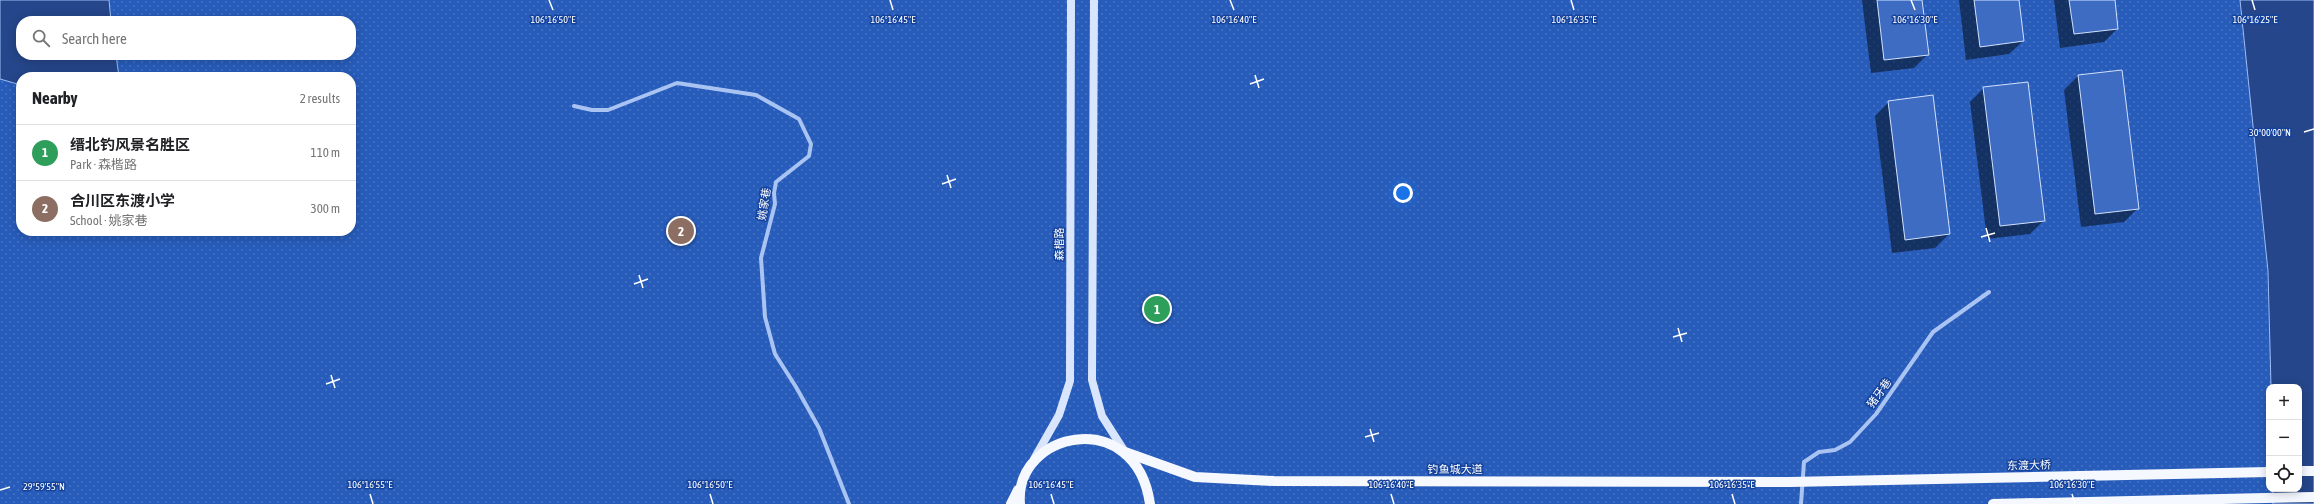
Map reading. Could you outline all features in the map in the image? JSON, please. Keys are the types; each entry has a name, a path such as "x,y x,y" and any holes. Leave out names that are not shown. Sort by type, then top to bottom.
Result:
{"main road":[{"name":"森楷路","path":"1024,477 1059,415 1070,381 1071,0"},
{"path":"1094,0 1092,380 1102,416 1125,452 1139,468 1147,485 1150,504"},
{"path":"1011,504 1024,477 1034,462 1048,449 1065,441 1086,438 1107,442 1125,452"},
{"name":"钓鱼城大道","path":"1125,452 1195,477 1274,481 1789,482"},
{"path":"2302,471 2314,471"},
{"name":"东渡大桥","path":"1789,482 2266,472"},
{"path":"1020,504 1024,477"},
{"path":"1993,504 2314,498"}],"street":[{"name":"姚家巷","path":"574,106 592,110 608,110 677,83 756,95 800,119 811,144 809,156 776,182 774,193 775,204 762,258 765,317 775,354 819,428 849,504"},
{"name":"猪牙巷","path":"1801,504 1804,462 1819,452 1835,450 1850,442 1876,414 1934,332 1989,292"}],"shaded area":[{"path":"0,0 2314,0 2314,504 0,504"},
{"path":"0,0 109,0 111,16 16,16 16,60 117,60 118,72 16,72 16,84 0,79"},
{"path":"2240,0 2314,0 2314,504 2273,504 2273,492 2302,492 2302,384 2271,384 2268,271"}],"building":[{"path":"1877,0 1922,0 1929,55 1884,60"},
{"path":"1974,0 2019,0 2024,41 1980,47"},
{"path":"2069,0 2115,0 2118,29 2074,34"},
{"path":"2122,70 2139,209 2095,214 2078,75"},
{"path":"2028,82 2045,221 2000,226 1983,87"},
{"path":"1933,95 1950,234 1905,240 1888,101"}],"place":[{"name":"合川区东渡小学","path":"681,231"},
{"name":"缙北钓风景名胜区","path":"1157,309"}]}
